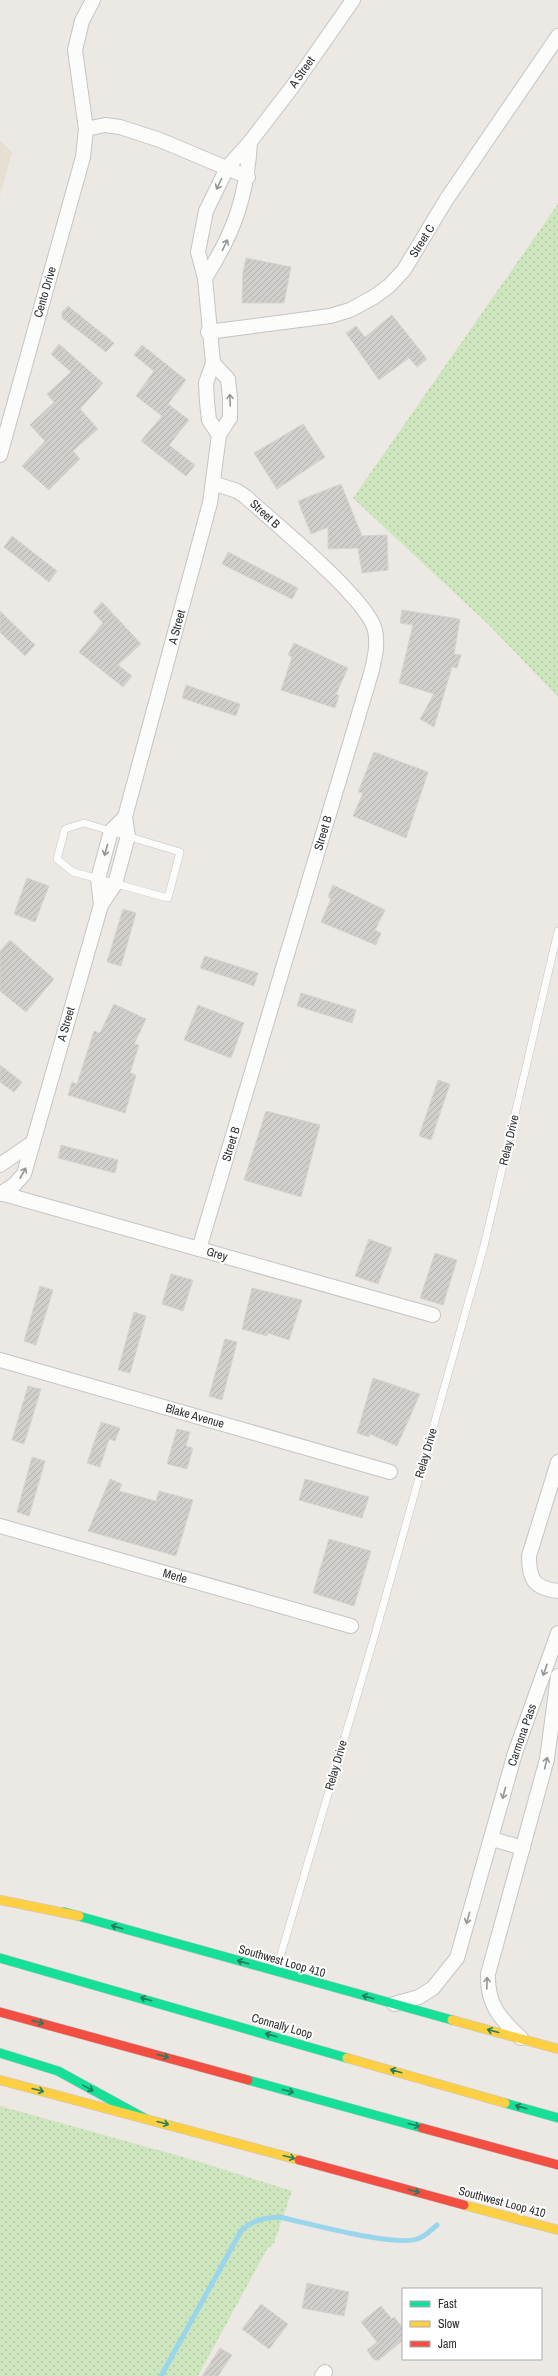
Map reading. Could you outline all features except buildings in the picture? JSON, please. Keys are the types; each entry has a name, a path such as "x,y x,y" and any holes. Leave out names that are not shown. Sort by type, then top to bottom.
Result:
{"main road":[{"name":"Southwest Loop 410","path":"0,1894 394,2005 558,2049"},
{"path":"0,1900 79,1916"},
{"name":"Connally Loop","path":"0,1958 558,2118"},
{"path":"0,2012 558,2165"},
{"path":"0,2053 58,2071 144,2118"},
{"name":"Southwest Loop 410","path":"0,2080 558,2230"}],"street":[{"name":"Cento Drive","path":"0,455 83,157 86,129 75,50 82,21 93,0"},
{"name":"A Street","path":"219,435 210,420 207,402 206,383 213,363 208,332 205,278 198,252 206,211 226,168 250,142 353,0"},
{"name":"Street C","path":"208,332 330,316 350,310 374,297 389,286 404,270 446,200 558,36"},
{"path":"86,129 104,125 120,127 160,140 248,177"},
{"path":"205,278 218,258 235,222 248,177 250,142"},
{"name":"A Street","path":"0,1194 14,1185 24,1174 101,905 115,884 128,836 125,817 210,503 219,435 230,418 228,379 213,363"},
{"name":"Street B","path":"200,1249 372,670 377,646 375,630 357,600 246,497 237,491 213,483"},
{"name":"A Street","path":"101,905 98,879 111,831 125,817"},
{"path":"0,1165 32,1143"},
{"name":"Grey","path":"0,1194 433,1315"},
{"name":"Blake Avenue","path":"0,1360 390,1472"},
{"path":"558,1462 529,1556 529,1571 534,1581 544,1589 558,1591"},
{"name":"Merle","path":"0,1526 351,1626"},
{"name":"Carmona Pass","path":"394,2005 419,1997 433,1988 457,1958 492,1839 515,1753 558,1633"},
{"name":"Carmona Pass","path":"521,2038 497,2013 487,1991 488,1974 547,1759 558,1676"},
{"path":"492,1839 523,1848"}],"lane":[{"path":"84,823 128,836 180,852 168,898 73,872 57,859 65,829 84,823"},
{"name":"Relay Drive","path":"276,1971 376,1631 484,1246 558,931"}],"shaded area":[{"path":"0,140 12,152 0,196"}],"green space":[{"path":"558,204 558,697 489,625 353,498"},
{"path":"0,2106 197,2161 292,2191 274,2243 267,2249 198,2376 0,2376"}],"waterway":[{"path":"161,2376 241,2231 249,2224 263,2219 279,2217 370,2237 405,2241 423,2237 437,2225"}],"traffic: fast":[{"path":"64,1912 452,2020"},
{"path":"0,1958 347,2058"},
{"path":"0,2053 58,2071 144,2118"},
{"path":"248,2080 422,2128"},
{"path":"505,2103 558,2118"}],"traffic: slow":[{"path":"0,1900 79,1916"},
{"path":"452,2020 558,2049"},
{"path":"347,2058 505,2103"},
{"path":"0,2080 299,2160"},
{"path":"464,2205 558,2230"}],"traffic: jam":[{"path":"0,2012 248,2080"},
{"path":"422,2128 558,2165"},
{"path":"299,2160 464,2205"}]}
